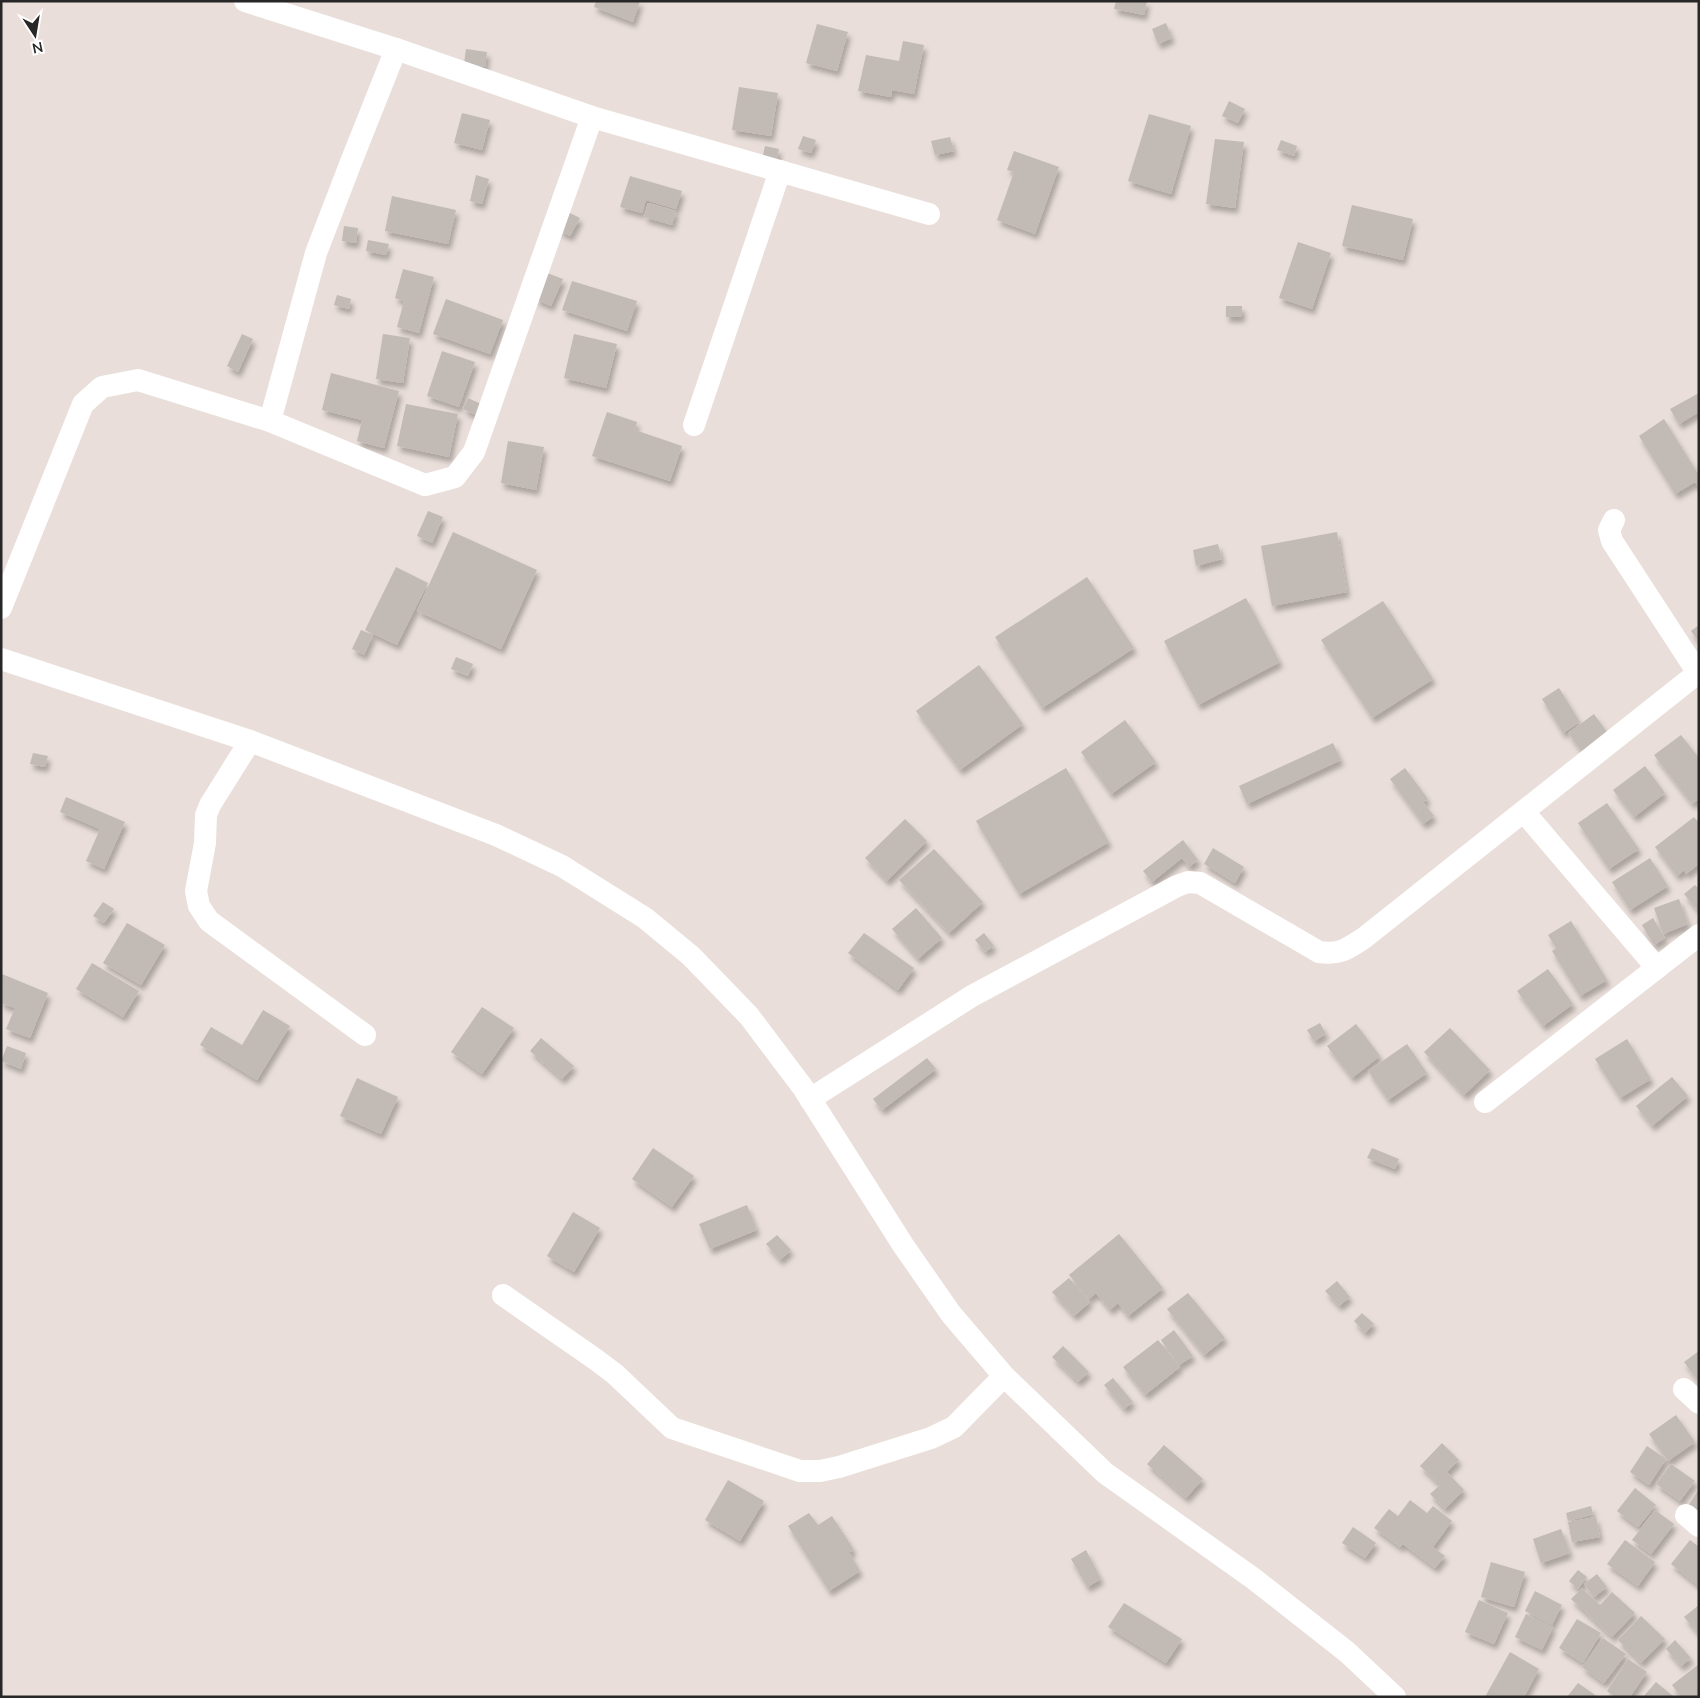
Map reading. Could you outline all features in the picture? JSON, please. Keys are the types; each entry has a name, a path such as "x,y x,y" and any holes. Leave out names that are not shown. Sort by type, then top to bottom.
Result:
{"street":[{"path":"245,1 396,49 592,117 929,214"},
{"path":"270,421 316,254 350,162 396,49"},
{"path":"1,608 83,404 102,386 138,380 270,421 425,485 455,477 474,452 592,117"},
{"path":"694,425 780,171"},
{"path":"810,1099 972,996 1177,886 1188,882 1200,884 1319,952 1331,954 1343,952 1364,938 1698,673 1612,542 1609,530 1614,520"},
{"path":"1,659 250,741 496,834 562,866 645,918 691,956 749,1016 810,1099 903,1245 946,1307 1004,1376 1105,1473 1254,1579 1347,1652 1395,1697"},
{"path":"250,741 210,805 206,815 205,843 196,891 200,906 208,921 365,1035"},
{"path":"1524,812 1657,968"},
{"path":"1485,1102 1699,935"},
{"path":"503,1295 615,1374 672,1428 800,1471 820,1471 839,1467 931,1438 954,1427 1004,1376"}],"building":[{"path":"596,1 640,1 633,22 594,7"},
{"path":"1116,1 1147,1 1144,15 1114,9"},
{"path":"1166,23 1172,38 1158,44 1152,29"},
{"path":"817,24 848,32 837,71 806,63"},
{"path":"903,41 924,45 914,94 892,90 891,97 858,91 866,55 899,61"},
{"path":"466,49 487,52 485,67 464,64"},
{"path":"739,87 778,93 771,136 732,130"},
{"path":"1229,101 1245,109 1238,123 1222,116"},
{"path":"462,113 490,120 482,150 454,143"},
{"path":"1149,114 1191,126 1171,194 1128,181"},
{"path":"803,136 816,140 811,153 798,149"},
{"path":"950,137 954,151 935,155 931,141"},
{"path":"1215,139 1244,142 1235,208 1206,204"},
{"path":"1281,140 1297,146 1294,156 1277,150"},
{"path":"765,146 779,149 776,163 762,160"},
{"path":"1014,151 1059,167 1035,234 997,220 1014,172 1007,170"},
{"path":"476,175 489,179 482,204 470,201"},
{"path":"630,176 682,191 676,209 646,200 642,213 620,207"},
{"path":"392,196 456,210 448,244 385,231"},
{"path":"648,203 676,211 672,225 644,217"},
{"path":"1352,205 1413,219 1403,260 1342,246"},
{"path":"568,212 580,218 570,236 558,230"},
{"path":"344,226 358,228 356,243 342,241"},
{"path":"368,240 389,244 386,255 366,251"},
{"path":"1298,242 1331,253 1312,309 1279,298"},
{"path":"403,269 434,277 419,333 397,327 404,301 395,298"},
{"path":"547,273 563,279 551,306 535,299"},
{"path":"572,281 637,301 627,331 562,310"},
{"path":"337,295 351,299 349,309 334,305"},
{"path":"446,299 503,320 490,354 433,334"},
{"path":"1226,306 1242,306 1242,317 1226,317"},
{"path":"242,334 253,339 238,372 227,366"},
{"path":"383,334 410,338 403,383 376,379"},
{"path":"574,334 617,344 606,388 564,378"},
{"path":"442,351 475,362 459,407 427,396"},
{"path":"331,373 399,391 384,448 357,441 362,420 322,410"},
{"path":"1699,393 1699,412 1679,424 1670,409"},
{"path":"468,398 481,404 476,415 463,409"},
{"path":"406,404 458,414 449,457 397,446"},
{"path":"607,412 637,422 635,430 682,446 670,481 592,456"},
{"path":"1664,419 1697,472 1699,471 1699,488 1695,482 1675,494 1639,436"},
{"path":"508,441 544,447 536,490 501,483"},
{"path":"428,511 443,517 432,543 417,536"},
{"path":"453,532 537,570 501,649 417,611"},
{"path":"1337,532 1347,592 1272,606 1261,546"},
{"path":"1218,544 1222,559 1196,566 1193,550"},
{"path":"396,567 428,583 397,645 365,630"},
{"path":"1087,577 1134,648 1042,708 995,637"},
{"path":"1246,598 1280,662 1198,705 1164,641"},
{"path":"1383,601 1433,679 1372,718 1321,640"},
{"path":"1699,625 1699,642 1691,631"},
{"path":"361,630 373,635 364,655 352,649"},
{"path":"456,657 473,664 468,676 451,669"},
{"path":"979,665 1023,724 960,770 916,711"},
{"path":"1559,688 1580,722 1563,733 1542,699"},
{"path":"1594,714 1609,735 1583,753 1568,733"},
{"path":"1125,720 1156,762 1111,794 1081,752"},
{"path":"1681,735 1699,758 1699,799 1692,804 1654,755"},
{"path":"1333,743 1341,760 1247,804 1239,786"},
{"path":"33,753 48,756 45,767 30,764"},
{"path":"1645,766 1665,793 1634,817 1613,790"},
{"path":"1066,768 1109,842 1019,894 976,821"},
{"path":"1405,768 1428,799 1423,802 1434,816 1423,824 1390,779"},
{"path":"66,797 125,822 104,869 86,861 100,829 60,812"},
{"path":"1607,803 1639,849 1609,869 1578,823"},
{"path":"1694,817 1699,823 1699,864 1686,874 1684,870 1677,876 1655,847"},
{"path":"905,819 927,841 887,881 865,858"},
{"path":"1183,840 1198,860 1189,867 1182,858 1152,882 1143,871"},
{"path":"1213,848 1244,867 1235,883 1204,864"},
{"path":"934,849 983,902 949,933 899,880"},
{"path":"1650,858 1668,886 1630,910 1612,882"},
{"path":"1695,885 1699,889 1699,912 1684,894"},
{"path":"1679,899 1688,924 1663,934 1654,908"},
{"path":"103,902 114,909 104,923 93,916"},
{"path":"916,908 942,938 918,959 892,929"},
{"path":"1653,918 1665,938 1654,945 1642,925"},
{"path":"1571,921 1607,980 1580,996 1552,951 1556,948 1548,935"},
{"path":"127,923 165,945 141,985 103,963"},
{"path":"864,933 914,968 898,990 848,953"},
{"path":"984,933 994,946 985,952 975,940"},
{"path":"92,963 139,991 123,1017 76,989"},
{"path":"1548,969 1573,1004 1543,1026 1517,991"},
{"path":"2,974 48,993 30,1038 6,1029 15,1008 1,1003"},
{"path":"482,1007 514,1028 482,1074 451,1052"},
{"path":"263,1010 290,1026 257,1080 200,1045 211,1027 242,1045"},
{"path":"1320,1023 1326,1034 1314,1041 1307,1030"},
{"path":"1356,1024 1380,1056 1352,1078 1327,1046"},
{"path":"1450,1028 1490,1070 1464,1095 1424,1052"},
{"path":"541,1038 574,1066 562,1079 530,1051"},
{"path":"1627,1039 1651,1079 1620,1098 1595,1059"},
{"path":"1407,1044 1427,1073 1388,1100 1368,1071"},
{"path":"7,1046 26,1053 21,1069 1,1061"},
{"path":"927,1058 936,1069 882,1110 873,1099"},
{"path":"1672,1077 1688,1096 1652,1126 1636,1106"},
{"path":"357,1078 398,1097 381,1134 340,1116"},
{"path":"653,1148 694,1176 672,1207 632,1179"},
{"path":"1372,1148 1399,1159 1395,1169 1367,1158"},
{"path":"747,1205 757,1230 710,1249 699,1224"},
{"path":"573,1212 600,1228 574,1272 547,1256"},
{"path":"1119,1234 1163,1288 1128,1316 1118,1303 1110,1310 1096,1293 1089,1299 1069,1275"},
{"path":"777,1235 791,1250 780,1260 766,1244"},
{"path":"1069,1278 1090,1302 1074,1316 1052,1292"},
{"path":"1337,1281 1350,1297 1339,1306 1325,1291"},
{"path":"1188,1293 1225,1338 1204,1355 1167,1309"},
{"path":"1362,1313 1374,1324 1365,1333 1354,1321"},
{"path":"1174,1330 1193,1356 1179,1365 1161,1340"},
{"path":"1158,1340 1180,1367 1145,1395 1123,1367"},
{"path":"1063,1346 1089,1372 1078,1382 1052,1357"},
{"path":"1699,1351 1699,1382 1684,1362"},
{"path":"1113,1378 1133,1402 1124,1409 1104,1385"},
{"path":"1676,1415 1695,1442 1668,1461 1649,1434"},
{"path":"1442,1443 1459,1460 1447,1472 1464,1490 1445,1509 1430,1494 1440,1485 1420,1466"},
{"path":"1164,1445 1203,1479 1186,1498 1147,1464"},
{"path":"1647,1446 1666,1459 1649,1485 1630,1472"},
{"path":"1671,1464 1695,1481 1680,1501 1656,1484"},
{"path":"728,1480 764,1501 740,1541 705,1520"},
{"path":"1635,1488 1656,1505 1638,1527 1617,1511"},
{"path":"1699,1489 1699,1517 1686,1509"},
{"path":"1410,1500 1427,1513 1433,1506 1452,1521 1433,1547 1445,1556 1435,1568 1403,1544 1400,1547 1374,1528 1389,1509 1398,1516"},
{"path":"1591,1506 1593,1514 1568,1521 1566,1513"},
{"path":"1655,1510 1674,1524 1651,1554 1632,1540"},
{"path":"809,1513 818,1525 832,1516 854,1550 849,1552 860,1571 829,1591 788,1526"},
{"path":"1596,1517 1600,1537 1572,1542 1568,1522"},
{"path":"1353,1527 1376,1543 1365,1558 1342,1543"},
{"path":"1561,1529 1570,1553 1541,1563 1533,1539"},
{"path":"1625,1540 1655,1562 1638,1586 1607,1564"},
{"path":"1690,1540 1699,1547 1699,1586 1671,1564"},
{"path":"1086,1550 1101,1579 1087,1587 1071,1559"},
{"path":"1491,1562 1525,1572 1514,1607 1481,1597"},
{"path":"1578,1570 1587,1577 1578,1589 1569,1581"},
{"path":"1597,1574 1607,1587 1594,1597 1584,1584"},
{"path":"1582,1588 1600,1605 1612,1592 1635,1613 1612,1637 1571,1599"},
{"path":"1535,1591 1562,1605 1552,1625 1525,1611"},
{"path":"1479,1600 1508,1613 1494,1644 1465,1632"},
{"path":"1124,1603 1182,1639 1166,1663 1108,1627"},
{"path":"1699,1605 1699,1634 1684,1617"},
{"path":"1526,1614 1553,1627 1542,1650 1515,1637"},
{"path":"1641,1616 1665,1639 1641,1663 1618,1640"},
{"path":"1577,1619 1601,1633 1583,1663 1559,1648"},
{"path":"1603,1638 1626,1654 1604,1683 1582,1667"},
{"path":"1675,1640 1691,1658 1681,1666 1666,1649"},
{"path":"1510,1652 1539,1669 1524,1697 1485,1697"},
{"path":"1628,1659 1647,1672 1630,1697 1615,1697 1607,1691"},
{"path":"1699,1664 1699,1695 1697,1697 1681,1697 1672,1685"},
{"path":"1656,1682 1674,1697 1643,1697"},
{"path":"1578,1683 1595,1695 1594,1697 1567,1697"}]}
